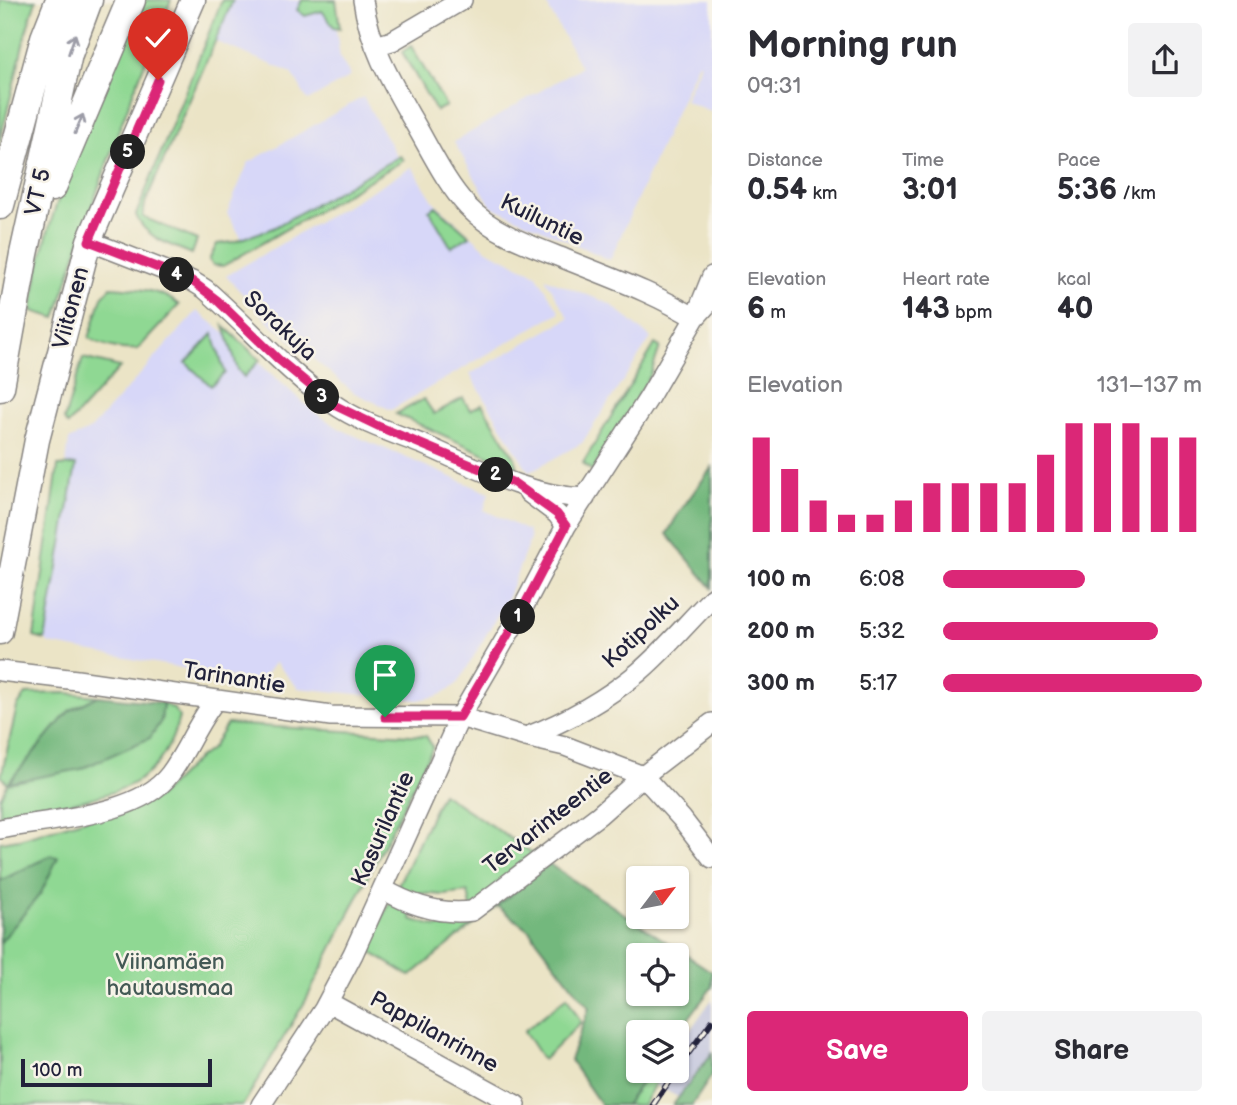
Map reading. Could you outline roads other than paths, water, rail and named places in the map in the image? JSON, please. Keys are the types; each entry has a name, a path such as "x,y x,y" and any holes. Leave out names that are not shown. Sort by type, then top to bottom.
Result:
{"highway":[{"name":"VT 5","path":"0,205 45,38 60,0"},
{"name":"VT 5","path":"0,387 24,254 68,54 88,0"},
{"path":"24,254 131,0"}],"main road":[{"name":"Viitonen","path":"0,632 37,440 89,241 193,0"}],"street":[{"name":"Kuiluntie","path":"363,0 383,69 450,184 468,207 491,225 525,243 672,304 695,318"},
{"path":"375,46 392,41 462,0"},
{"path":"369,25 418,26"},
{"name":"Sorakuja","path":"89,241 192,281 205,289 278,359 334,405 514,483 550,494 585,498"},
{"name":"Kasurilantie","path":"261,1105 328,1002 353,954 460,717 517,619 566,526 648,399 695,318 712,276"},
{"name":"Kasurilantie","path":"695,318 712,299"},
{"name":"Sorakuja","path":"514,483 557,514 566,526"},
{"name":"Kotipolku","path":"526,737 610,694 641,670 712,598"},
{"name":"Tarinantie","path":"0,671 331,716 460,717 565,746 643,776"},
{"path":"9,827 96,812 144,796 169,775 205,713 215,701"},
{"path":"643,776 712,723"},
{"name":"Tervarinteentie","path":"383,889 405,901 452,914 472,911 599,815 643,776 682,819 712,858"},
{"name":"Pappilanrinne","path":"328,1002 516,1105"}],"railway":[{"path":"689,1053 712,1021"},
{"path":"653,1105 668,1083"}],"park label":[{"name":"Viinamäen hautausmaa","path":"170,975"}]}
